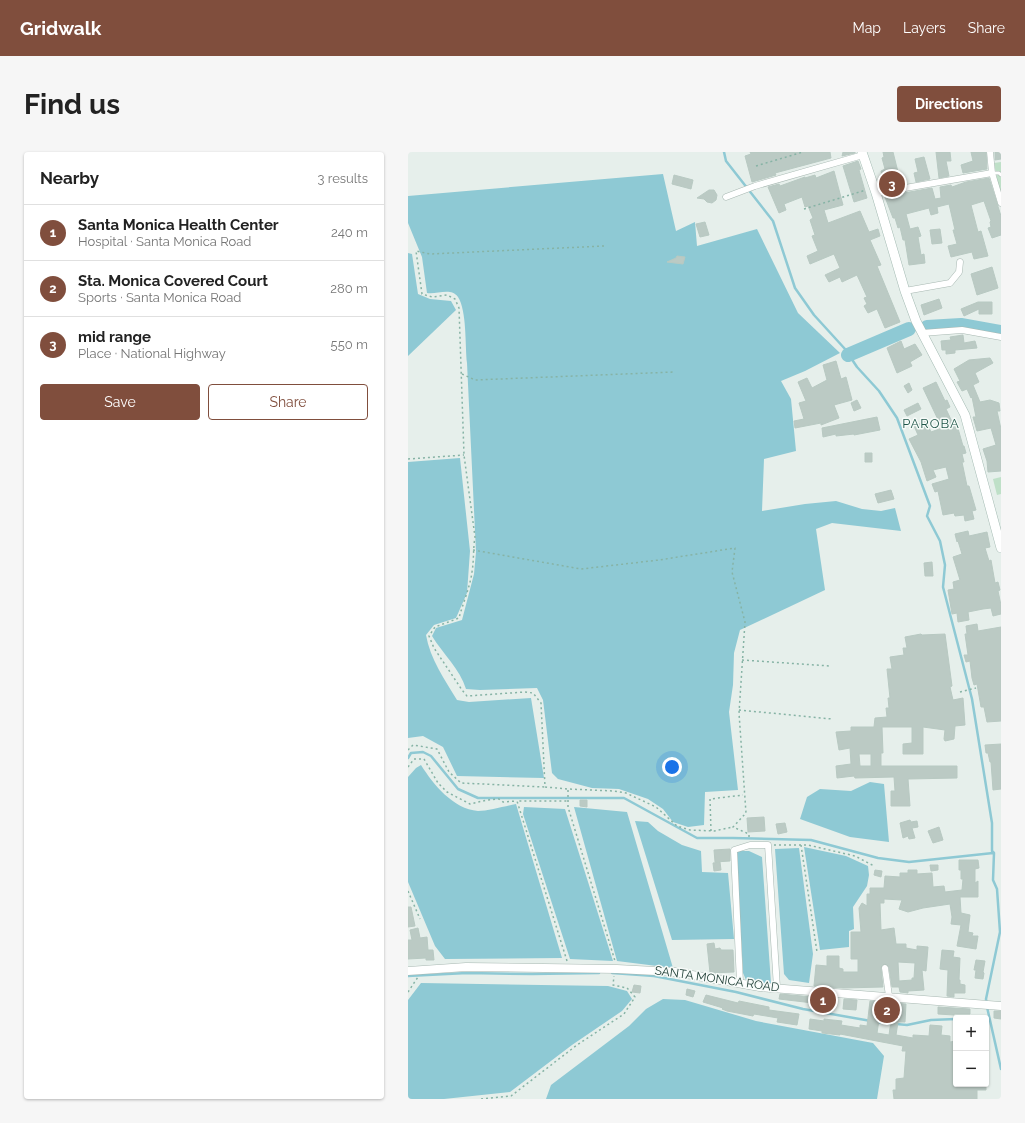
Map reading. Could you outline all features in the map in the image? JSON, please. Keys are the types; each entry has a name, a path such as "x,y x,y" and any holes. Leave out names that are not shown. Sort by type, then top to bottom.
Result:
{"main road":[{"path":"863,154 905,291 916,321 965,415 1001,548"}],"street":[{"path":"990,152 992,173 1001,202"},
{"path":"726,197 755,186 863,154"},
{"path":"875,190 992,173"},
{"path":"905,291 950,283 959,272 960,262"},
{"path":"922,333 962,330 1001,337"},
{"path":"740,983 734,850 750,845 768,845 777,988"},
{"name":"SANTA MONICA ROAD","path":"408,971 466,967 617,969 675,972 777,988 1001,1006"},
{"path":"885,968 889,996"}],"lane":[{"path":"992,173 999,173 1001,175"}],"path":[{"path":"756,166 803,152"},
{"path":"804,209 875,190"},
{"path":"545,786 541,703 534,693 524,692 467,696 434,648 429,636 435,627 459,618 472,573 475,537 464,455 459,308 456,299 447,295 432,297 422,294 416,251 430,254 604,246"},
{"path":"462,374 475,380 674,372"},
{"path":"408,459 464,455"},
{"path":"473,550 581,569 659,560 735,548 732,572 745,622 739,710 746,813 733,827"},
{"path":"742,660 830,666"},
{"path":"960,692 976,688"},
{"path":"739,710 832,719"},
{"path":"408,750 413,745 437,749 449,772 461,783 545,786 568,790 614,791 626,793 656,807 677,826 690,830 711,831 733,827 749,834"},
{"path":"408,767 414,759 424,759 438,783 447,792 470,804 487,800 499,800 503,802 568,801"},
{"path":"568,790 568,807 617,969"},
{"path":"711,831 710,799 744,795"},
{"path":"517,801 569,968"},
{"path":"768,845 808,845 855,856 874,866"},
{"path":"801,845 817,952"},
{"path":"408,891 420,919"},
{"path":"408,992 416,980"},
{"path":"481,1099 512,1096 577,1044 624,1014 635,997 627,988 612,985 613,981"}],"green space":[{"path":"1001,162 1001,198 994,163"},
{"path":"1001,477 1001,494 997,495 993,479"}],"water":[{"path":"663,174 676,231 695,222 697,246 757,229 798,313 840,353 805,371 781,381 791,399 796,451 764,459 762,511 836,501 862,509 881,511 895,508 901,531 832,523 816,529 825,590 740,630 734,653 733,685 729,712 738,790 705,792 704,825 688,827 673,822 663,809 648,799 619,789 592,788 558,779 552,773 543,700 537,688 466,689 456,668 432,636 436,628 462,620 474,574 476,552 465,328 461,303 455,294 451,292 427,293 422,257 408,223 408,196"},
{"path":"408,253 412,254 418,294 430,299 451,301 456,310 408,356"},
{"path":"460,458 470,551 467,593 456,618 434,625 426,635 428,644 438,669 457,700 469,702 531,698 544,778 457,776 443,747 423,736 408,738 408,462"},
{"path":"421,765 431,780 452,801 460,806 482,811 516,804 562,958 445,959 435,946 408,882 408,777"},
{"path":"870,782 884,784 889,842 850,837 800,819 807,797 820,789 851,791"},
{"path":"524,807 565,809 613,961 570,959 523,814"},
{"path":"574,807 627,812 673,968 617,961"},
{"path":"635,821 648,822 658,831 682,845 701,851 702,872 728,873 734,939 672,940"},
{"path":"804,847 846,856 868,866 869,875 867,886 853,907 854,929 849,931 849,947 820,950"},
{"path":"799,848 813,954 809,983 789,980 784,974 775,849"},
{"path":"736,851 749,851 762,857 771,983 760,983 746,980 743,973"},
{"path":"421,983 608,986 627,991 632,999 622,1011 572,1045 510,1092 444,1099 408,1099 408,1000"},
{"path":"663,999 685,1000 756,1021 873,1043 884,1056 877,1099 546,1099 551,1085 629,1026 646,1009"}],"building":[{"path":"750,152 830,152 831,158 775,173 776,175 752,182 745,156 751,154"},
{"path":"843,152 855,152 855,153 842,156"},
{"path":"883,152 893,152 901,184 884,187 881,171 885,169 882,158 884,157"},
{"path":"936,152 950,152 951,161 946,161 949,176 939,178"},
{"path":"971,152 986,152 987,169 963,173 961,165 973,161"},
{"path":"995,152 1001,152 1001,159 995,160"},
{"path":"924,157 930,179 916,182 914,173 918,172 915,159"},
{"path":"858,161 867,198 854,202 843,166"},
{"path":"834,171 843,205 824,210 828,223 860,211 869,232 878,229 880,236 870,240 881,265 877,266 900,322 885,328 877,309 868,313 864,306 867,304 864,298 867,297 857,275 842,282 840,277 829,282 825,275 840,268 834,254 810,264 807,256 818,251 812,236 815,235 810,220 813,218 808,206 805,207 802,197 784,204 786,210 779,213 768,187 779,184 780,186 815,175 816,178"},
{"path":"674,175 693,180 691,189 672,184"},
{"path":"989,178 1001,216 1001,235 992,238 988,228 991,227 991,221 984,201 971,205 978,232 981,231 988,256 974,259 972,252 951,257 948,246 957,244 949,204 937,207 938,213 931,215 929,208 906,214 910,229 918,227 921,236 918,237 921,255 924,254 925,263 909,265 905,240 903,240 900,227 898,228 885,197 932,188 935,199 941,198 940,187 951,185 952,187 966,182"},
{"path":"709,190 714,190 717,195 716,200 712,203 707,202 704,199 697,198"},
{"path":"705,222 709,235 700,237 696,224"},
{"path":"940,229 942,243 932,244 930,230"},
{"path":"677,256 685,257 683,264 667,262 676,258"},
{"path":"992,267 998,288 977,295 971,274"},
{"path":"939,299 942,308 924,315 921,305"},
{"path":"978,302 992,302 992,314 979,314 979,309 964,316 961,309"},
{"path":"963,335 964,343 975,341 977,348 955,350 955,353 946,354 946,350 942,350 941,341 951,340 950,337"},
{"path":"901,341 904,349 915,344 922,355 910,362 912,366 897,373 887,348"},
{"path":"990,358 993,363 975,373 979,382 973,385 980,402 990,400 999,403 1000,411 997,411 1001,429 1001,471 988,472 987,461 983,449 996,445 991,428 977,431 973,417 976,417 972,397 971,398 967,389 962,391 957,382 960,381 954,369 969,360"},
{"path":"836,361 841,379 846,377 852,400 834,405 839,418 821,425 821,423 795,428 794,421 804,419 799,403 806,401 798,382 807,378 812,388 827,380 823,365"},
{"path":"936,382 945,401 947,400 950,407 946,409 954,426 957,425 966,453 962,454 964,462 962,462 967,486 969,486 976,510 972,511 974,519 965,521 964,515 955,516 954,513 943,515 938,491 935,492 932,484 949,479 946,467 933,470 936,477 927,481 921,462 909,439 918,435 914,426 926,421 931,432 942,428 923,388"},
{"path":"909,383 912,390 908,393 904,386"},
{"path":"857,400 861,408 854,411 851,403"},
{"path":"918,403 921,409 907,416 904,410"},
{"path":"877,417 880,430 854,435 836,436 836,434 823,437 822,428"},
{"path":"865,453 872,453 872,462 865,462"},
{"path":"891,490 894,499 878,503 875,494"},
{"path":"968,531 969,536 987,532 990,547 985,548 989,561 991,560 995,583 998,582 1000,590 998,591 1001,614 993,616 991,608 983,609 968,612 969,620 958,622 957,613 952,614 948,590 954,589 953,582 960,580 953,557 962,554 955,534"},
{"path":"932,562 933,576 925,576 924,563"},
{"path":"977,624 978,631 1001,627 1001,721 987,722 984,707 981,707 977,684 974,685 972,678 970,661 966,662 964,655 968,655 965,634 967,634 966,626"},
{"path":"921,634 945,634 952,686 950,687 953,700 963,698 965,725 955,726 954,739 945,741 945,730 923,727 923,754 903,754 903,744 912,743 912,727 882,727 883,753 881,753 881,766 957,766 957,778 908,779 910,806 891,806 891,791 895,791 894,777 855,778 854,776 837,778 836,766 851,764 850,748 839,750 836,732 851,731 851,727 874,727 875,718 887,717 886,708 889,708 888,698 890,698 887,669 892,669 890,657 904,655 903,648 907,648 905,637","holes":["859,754 871,754 871,766 860,766"]},
{"path":"1001,744 1001,789 993,790 991,762 988,753 986,753 985,745"},
{"path":"580,800 587,800 587,807 580,806"},
{"path":"764,817 765,831 748,832 747,818"},
{"path":"910,820 911,822 917,821 918,827 912,828 915,838 909,839 908,836 903,838 900,823"},
{"path":"785,823 787,832 778,834 776,824"},
{"path":"939,827 943,840 933,843 928,831"},
{"path":"730,849 730,861 715,862 714,850"},
{"path":"959,860 978,860 979,868 975,869 975,883 978,881 978,897 960,897 961,913 970,915 968,932 973,933 972,936 978,936 976,949 957,946 961,925 951,924 952,917 950,904 908,912 899,909 902,900 884,899 884,903 880,903 881,930 894,928 896,944 906,944 906,948 917,950 917,946 928,947 926,971 922,970 924,990 908,991 908,993 900,992 899,987 892,987 889,967 885,964 882,965 881,968 883,987 843,988 814,986 816,965 827,966 827,956 839,956 839,968 843,969 843,972 858,972 858,959 851,959 851,932 861,932 859,908 862,903 867,906 867,894 870,894 870,888 884,888 885,876 900,877 900,873 908,873 908,870 917,870 917,874 932,873 933,887 944,886 945,892 962,890 963,879 961,879 961,870 959,870","holes":["898,962 915,963 914,978 912,978 912,980 899,981"]},
{"path":"720,862 721,870 714,871 713,863"},
{"path":"930,865 938,865 938,870 931,871"},
{"path":"875,870 882,871 881,877 874,875"},
{"path":"408,907 411,907 415,926 408,927"},
{"path":"418,928 420,938 427,937 428,950 433,950 434,960 426,960 426,958 408,959 408,940 412,940 410,930"},
{"path":"714,943 715,949 720,948 721,950 733,950 734,972 710,973 707,944"},
{"path":"942,950 954,951 953,957 960,958 959,980 960,984 965,985 965,993 954,993 954,997 947,996 948,970 940,969"},
{"path":"976,960 985,961 983,979 975,978 976,970 974,970"},
{"path":"634,985 641,986 640,993 632,992"},
{"path":"687,989 695,991 693,997 686,995"},
{"path":"780,994 813,997 813,1003 779,999"},
{"path":"706,995 738,1003 739,1001 769,1007 769,1010 799,1014 797,1025 777,1022 778,1018 754,1014 753,1016 727,1011 722,1009 723,1008 703,1002"},
{"path":"844,999 857,1000 856,1010 843,1009"},
{"path":"870,1001 906,1004 905,1022 898,1022 896,1035 913,1038 913,1035 929,1036 930,1025 942,1026 941,1035 950,1036 950,1042 953,1042 953,1087 986,1087 986,1090 977,1090 977,1099 894,1099 893,1090 896,1090 896,1079 904,1078 906,1051 902,1051 903,1046 840,1034 822,1033 822,1031 809,1029 810,1019 842,1021 841,1025 860,1028 860,1025 867,1026","holes":["879,1020 891,1021 889,1035 877,1033"]},
{"path":"938,1007 970,1009 970,1014 938,1014"},
{"path":"994,1011 1001,1011 1001,1019 994,1018"}],"waterway":[{"path":"724,152 726,161 773,221 795,288 814,315 845,349 857,367 879,391 897,418 930,506 927,516 940,541 945,565 943,587 972,699 992,823 992,851 994,853 993,880 997,889 1000,932 986,999 1001,1069"},
{"path":"927,327 961,325 1001,332"},
{"path":"848,355 909,329"},
{"path":"408,758 411,753 423,752 431,756 458,789 478,798 624,798 697,838 811,840 878,858 909,862 993,853"},
{"path":"408,976 467,973 599,973"},
{"path":"612,973 654,976 736,992 803,1009 871,1021"},
{"path":"875,1022 907,1025 931,1020 953,1019"}],"place":[{"name":"mid range","path":"892,184"},
{"name":"Santa Monica Health Center","path":"823,1000"},
{"name":"Sta. Monica Covered Court","path":"887,1010"}],"district":[{"name":"PAROBA","path":"931,423"}]}
